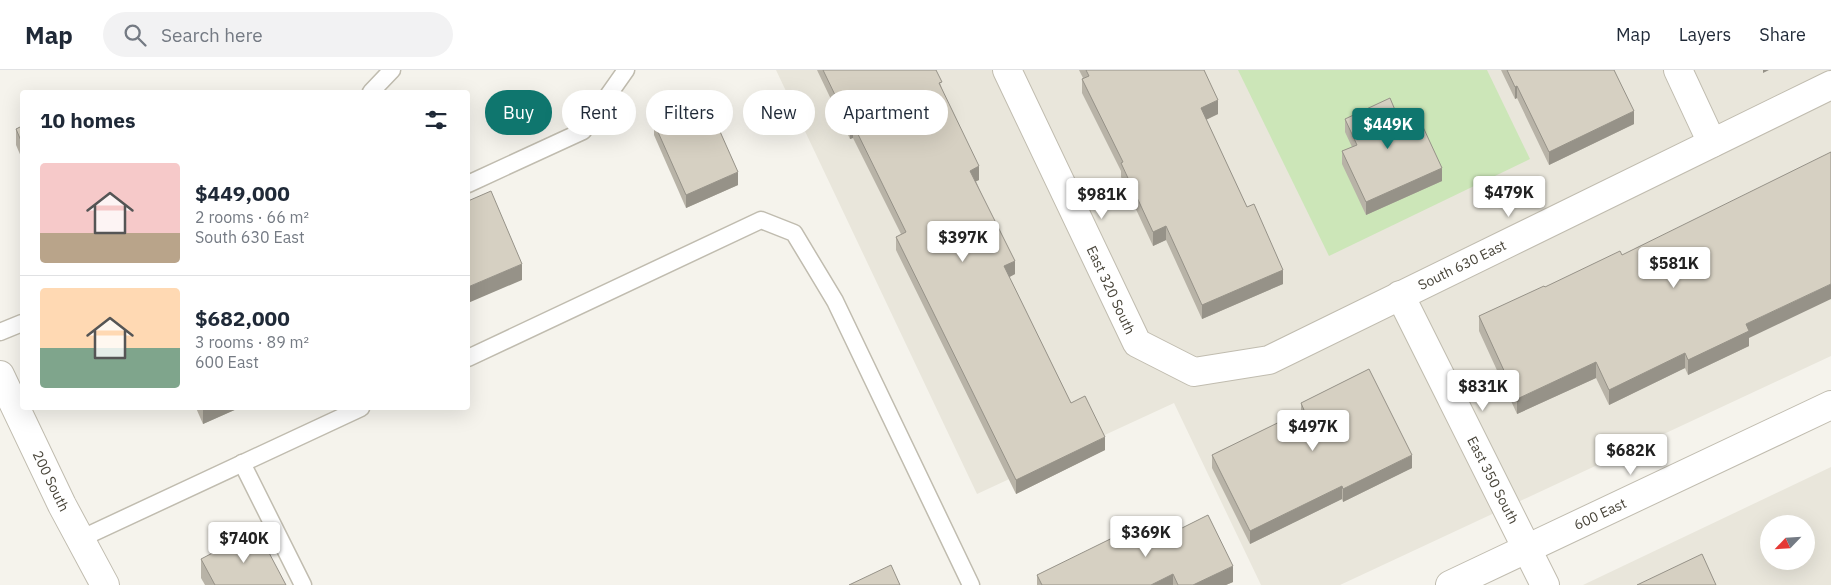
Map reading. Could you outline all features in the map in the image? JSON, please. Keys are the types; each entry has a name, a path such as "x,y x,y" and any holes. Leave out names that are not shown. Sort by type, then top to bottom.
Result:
{"street":[{"name":"East 320 South","path":"1007,70 1136,343 1194,372"},
{"path":"1678,70 1712,143"},
{"name":"South 630 East","path":"1194,372 1268,360 1831,85"},
{"name":"East 350 South","path":"1400,295 1545,585"},
{"name":"200 South","path":"0,376 105,585"},
{"name":"600 East","path":"1450,585 1831,405"}],"lane":[{"path":"373,90 392,70"},
{"path":"470,183 583,130 626,70"},
{"path":"470,357 761,220 794,233 836,301 971,585"},
{"path":"0,332 20,324"},
{"path":"80,538 357,410"},
{"path":"242,463 303,585"}],"shaded area":[{"path":"776,70 1831,70 1831,356 1340,585 1261,585 1174,403 977,494 807,135 815,135 815,90 785,90"},
{"path":"1831,467 1831,585 1583,585"}],"green space":[{"path":"1238,70 1487,70 1530,159 1329,256"}],"building":[{"path":"823,70 936,70 942,82 939,83 942,90 833,90"},
{"path":"1086,70 1204,70 1218,100 1201,108 1247,207 1254,204 1283,270 1202,305 1166,226 1153,232 1121,163 1123,162 1082,79 1089,76"},
{"path":"1507,70 1614,70 1634,111 1549,152 1517,86 1515,87"},
{"path":"1390,98 1400,122 1417,114 1442,168 1366,202 1342,151 1357,145 1345,119"},
{"path":"948,102 979,166 970,171 1015,261 1004,266 1071,403 1085,396 1105,437 1016,480 896,237 906,232 858,135 948,135"},
{"path":"20,127 20,138 16,129"},
{"path":"659,135 722,135 738,172 686,195"},
{"path":"1831,152 1831,284 1746,324 1749,331 1688,360 1685,353 1609,390 1596,362 1517,399 1479,316 1620,251 1622,255"},
{"path":"491,191 522,264 470,286 470,200"},
{"path":"1369,369 1412,455 1343,489 1342,486 1250,531 1212,455 1304,410 1301,403"},
{"path":"1208,515 1233,566 1193,585 1178,585 1173,574 1151,585 1042,585 1037,575 1151,519 1160,539"},
{"path":"257,530 286,585 215,585 201,559"},
{"path":"1702,554 1716,585 1637,585"},
{"path":"891,565 900,585 849,585"}]}
